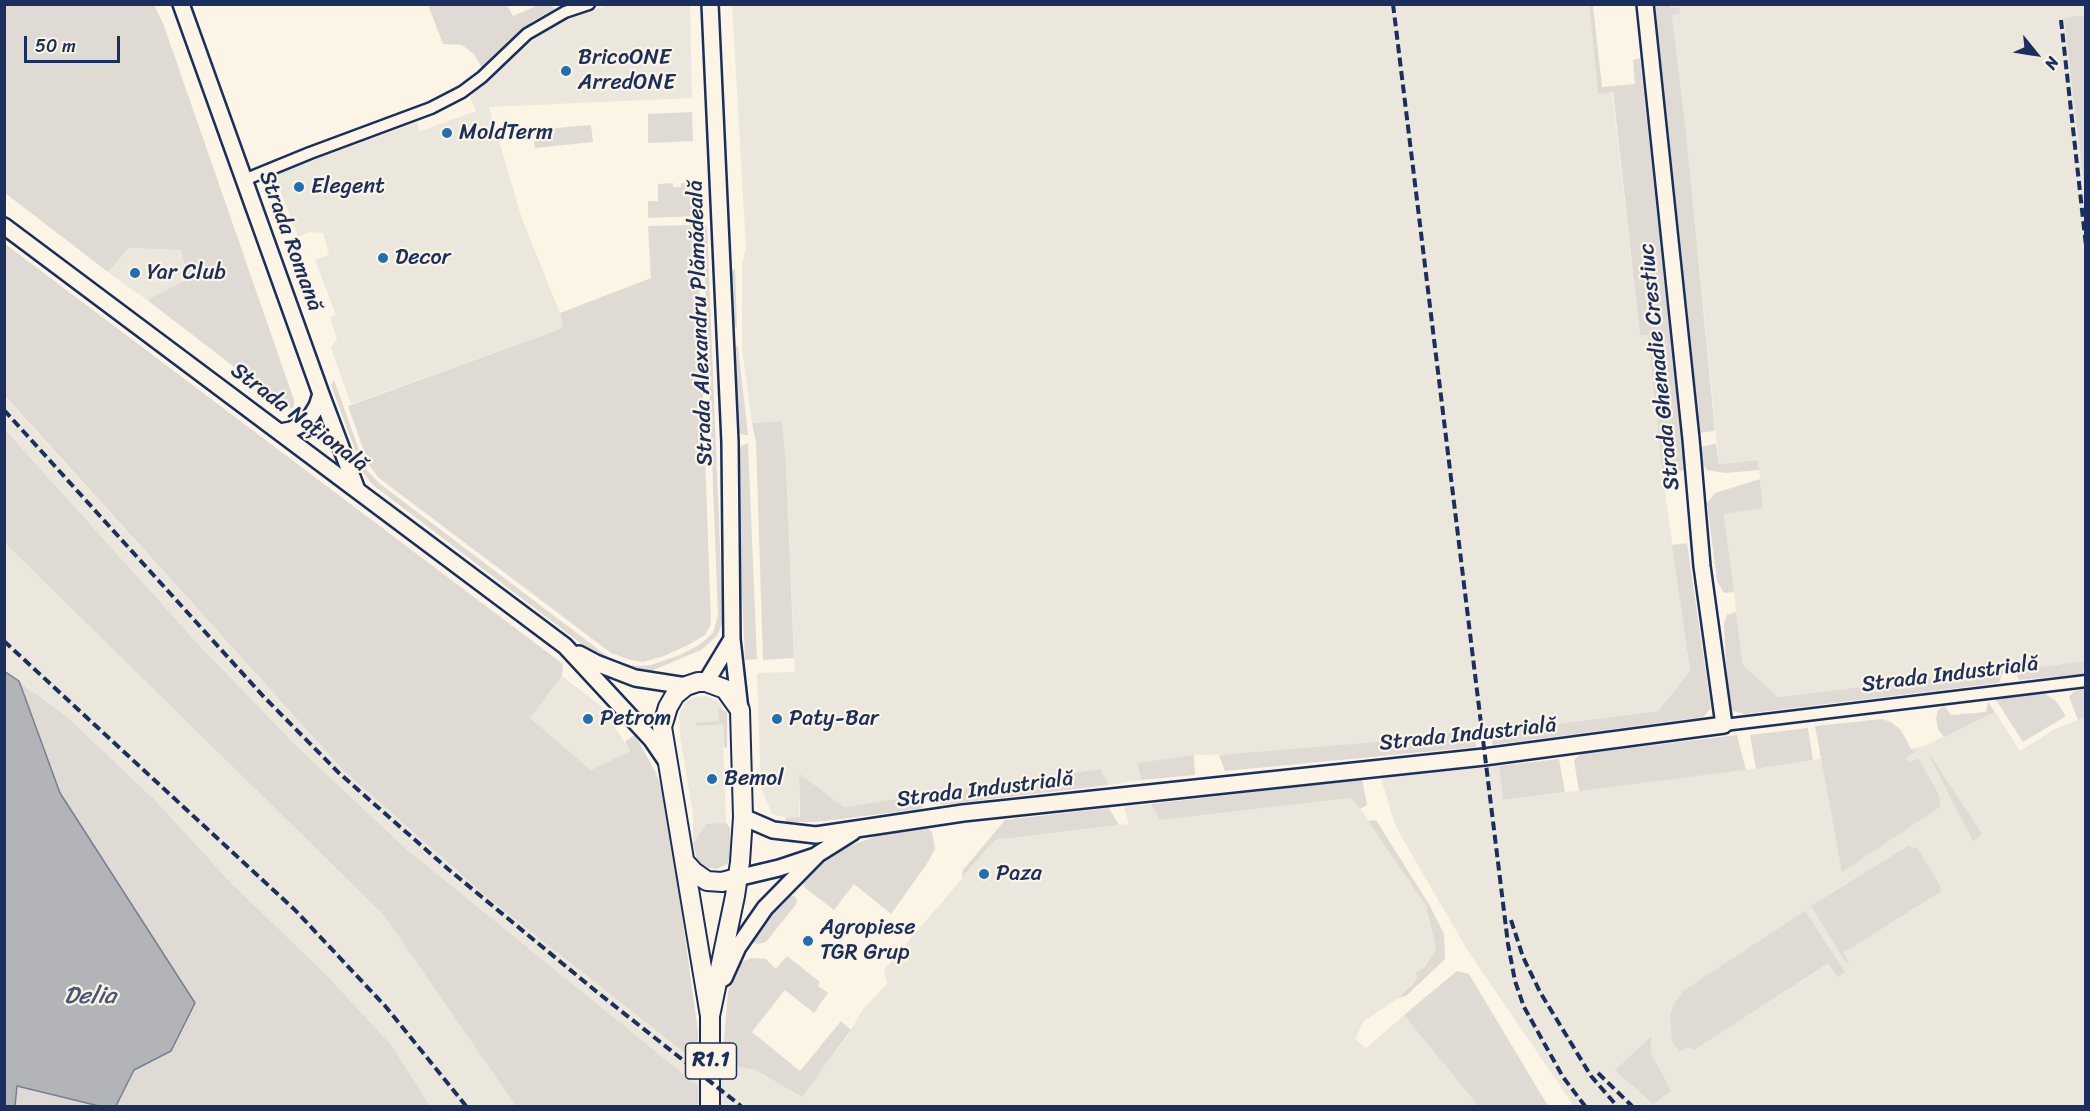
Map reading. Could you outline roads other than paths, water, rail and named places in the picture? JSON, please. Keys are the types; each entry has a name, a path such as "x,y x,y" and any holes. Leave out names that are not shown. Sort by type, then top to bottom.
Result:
{"main road":[{"name":"Strada Națională","path":"706,682 686,686 675,695 668,707 662,727 662,736 669,765 710,1016 710,1107"},
{"path":"706,682 725,689 740,710"},
{"name":"Strada Națională","path":"710,1016 737,878 743,817 740,710"},
{"path":"685,862 706,880 722,882 737,878"}],"street":[{"name":"Strada Romană","path":"182,4 357,491"},
{"path":"244,180 431,108 462,92 482,77 527,34 564,8 589,4"},
{"name":"Strada Alexandru Plămădeală","path":"710,4 730,444 732,639 740,710"},
{"name":"Strada Ghenadie Crestiuc","path":"1645,4 1691,439 1702,566 1724,725"},
{"name":"Strada Națională","path":"4,226 565,646 596,663 635,678 686,686"},
{"path":"279,432 291,430 311,416 321,394"},
{"path":"706,682 732,639"},
{"name":"Strada Națională","path":"565,646 652,740 669,765"},
{"name":"Strada Industrială","path":"743,817 773,830 816,835 855,831 963,813 1392,765 1484,757 2085,681"},
{"name":"Strada Industrială","path":"737,878 778,868 818,854 855,831"},
{"name":"Strada Industrială","path":"710,1016 728,967 752,926 765,908 818,854"}],"water":[{"name":"Delia","path":"4,671 19,681 60,793 195,1003 171,1051 134,1070 116,1106 99,1106 17,1086 15,1106 5,1106"}],"railway":[{"path":"1393,4 1508,944 1515,981 1524,1007 1563,1077 1585,1106"},
{"path":"2061,20 2086,246"},
{"path":"4,410 264,697 339,773 448,869 597,992 741,1106"},
{"path":"4,641 295,910 386,1007 466,1106"},
{"path":"1511,920 1523,957 1540,992 1591,1076 1617,1106"},
{"path":"1598,1073 1632,1106"}],"place":[{"name":"BricoONE ArredONE","path":"566,71"},
{"name":"MoldTerm","path":"447,133"},
{"name":"Elegent","path":"299,187"},
{"name":"Decor","path":"383,258"},
{"name":"Yar Club","path":"135,273"},
{"name":"Petrom","path":"588,719"},
{"name":"Paty-Bar","path":"777,719"},
{"name":"Bemol","path":"712,779"},
{"name":"Paza","path":"984,874"},
{"name":"Agropiese TGR Grup","path":"808,941"}]}
